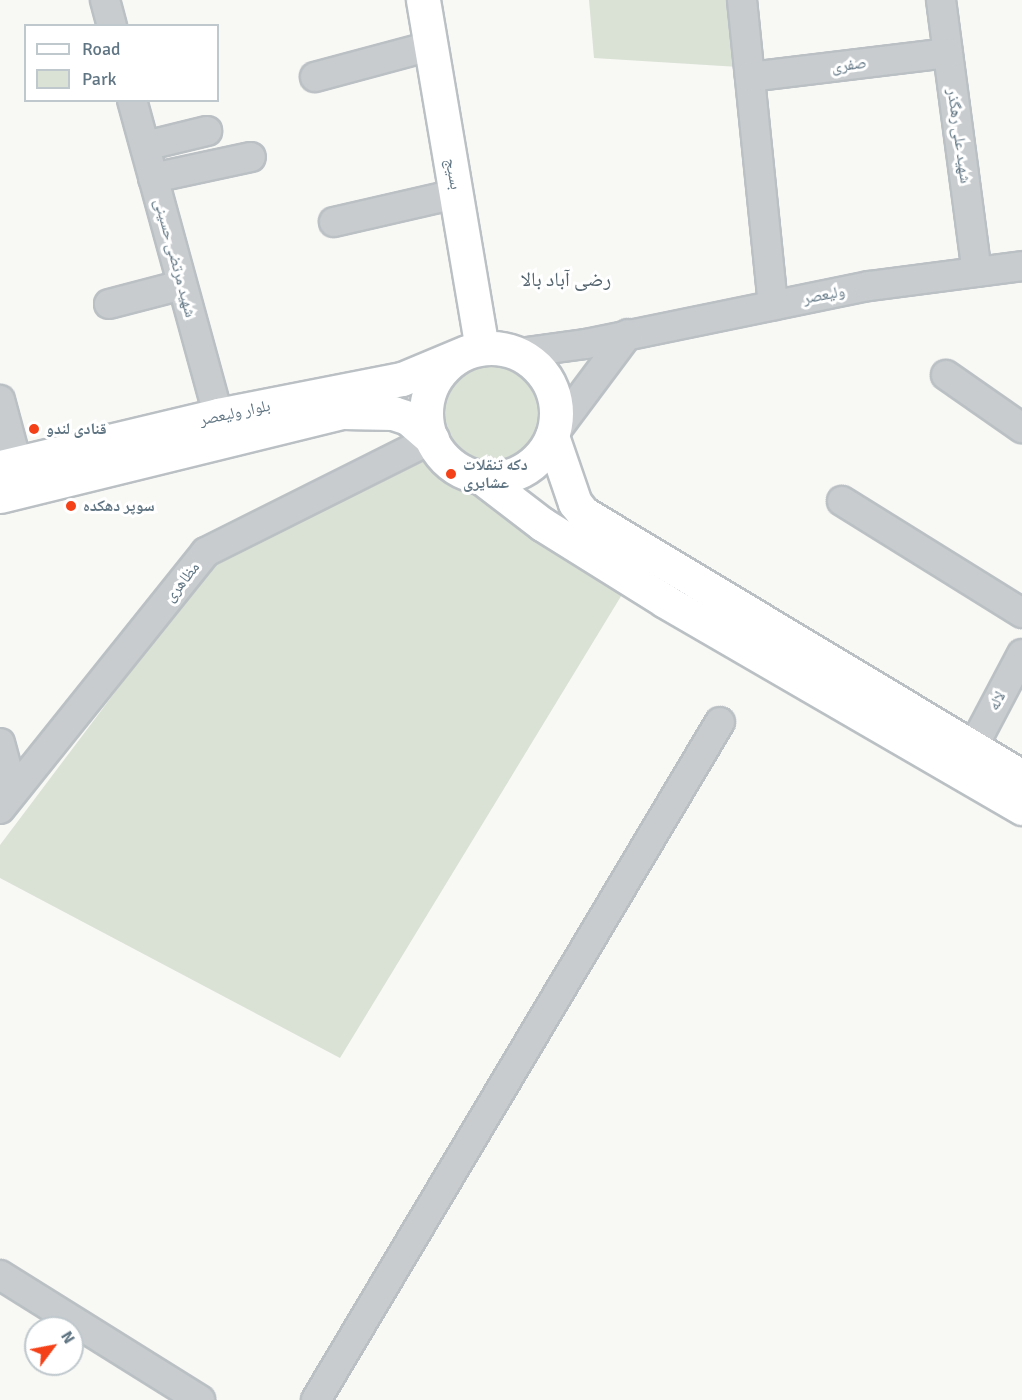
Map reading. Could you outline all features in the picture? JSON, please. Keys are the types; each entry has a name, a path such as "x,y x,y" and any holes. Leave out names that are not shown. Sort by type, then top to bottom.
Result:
{"street":[{"path":"105,0 111,24"},
{"name":"بسیج","path":"423,0 456,194 474,350"},
{"path":"742,0 773,305"},
{"name":"شهید علی رهگذر","path":"941,0 977,272"},
{"path":"315,77 431,46"},
{"name":"صفری","path":"750,77 948,53"},
{"name":"شهید مرتضی حسینی","path":"133,102 218,415"},
{"path":"145,146 207,131"},
{"path":"153,178 251,158"},
{"path":"334,222 456,194"},
{"name":"ولیعصر","path":"519,353 628,334 869,286 1022,266"},
{"path":"109,304 182,285"},
{"path":"482,478 504,477 524,470 541,455 552,436 628,334"},
{"path":"1022,777 583,513 571,493 552,436 555,398 535,364 519,353 474,350 443,370 429,395 426,410 432,439 444,458 461,471 482,478 542,524 656,595 1022,808"},
{"name":"بلوار ولیعصر","path":"8,465 218,415 402,379 474,350"},
{"path":"946,375 1022,428"},
{"path":"0,400 8,465"},
{"name":"بلوار ولیعصر","path":"0,496 343,412 393,413 408,418 432,439"},
{"name":"مظاهری","path":"7,800 206,552 432,439"},
{"path":"842,501 1022,613"},
{"name":"لاله","path":"973,747 1022,654"},
{"path":"316,1400 720,722"},
{"path":"0,743 7,800"},
{"path":"0,1275 200,1400"}],"green space":[{"path":"589,0 732,0 739,67 594,58"},
{"path":"491,356 512,360 530,372 542,390 546,411 542,432 530,450 512,462 491,466 470,462 452,450 440,432 436,411 440,390 452,372 470,360"},
{"path":"418,458 444,480 460,488 475,487 626,588 340,1058 0,878 0,845 207,570"}],"place":[{"name":"قنادی لندو","path":"34,429"},
{"name":"دکه تنقلات عشایری","path":"451,474"},
{"name":"سوپر دهکده","path":"71,506"}],"district":[{"name":"رضی آباد بالا","path":"566,279"}]}
